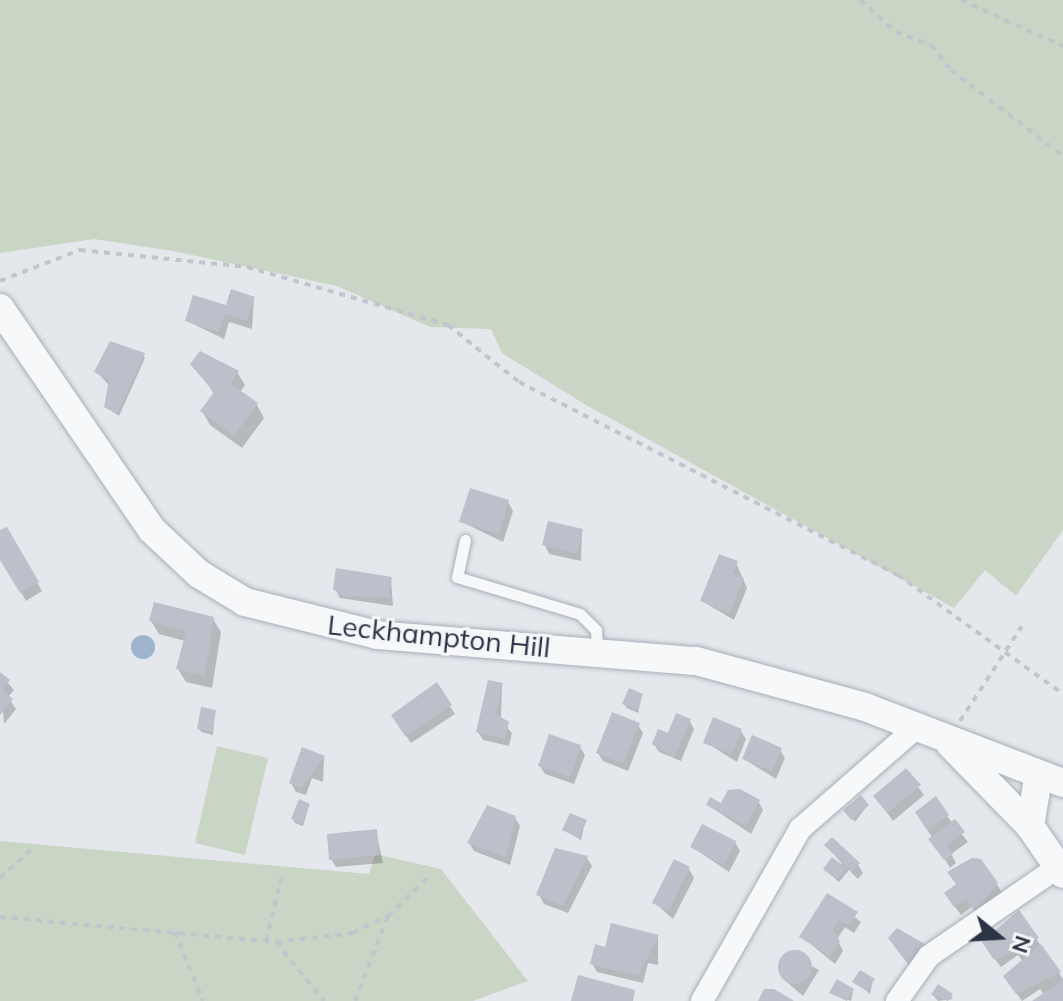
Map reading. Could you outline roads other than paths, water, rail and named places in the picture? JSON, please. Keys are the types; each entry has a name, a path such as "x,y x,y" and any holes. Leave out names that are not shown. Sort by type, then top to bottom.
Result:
{"street":[{"name":"Leckhampton Hill","path":"0,308 152,530 221,589 283,616 377,635 597,651 757,675 917,727 1051,781"},
{"path":"702,1001 800,829 917,727"},
{"path":"897,1001 929,956 1060,870 1030,826 947,740"},
{"path":"1030,826 1051,781"}],"lane":[{"path":"465,540 457,577 580,614 596,630 597,651"}],"water":[{"path":"143,635 154,642 155,647 148,658 143,659 132,652 131,647 138,636"}]}
